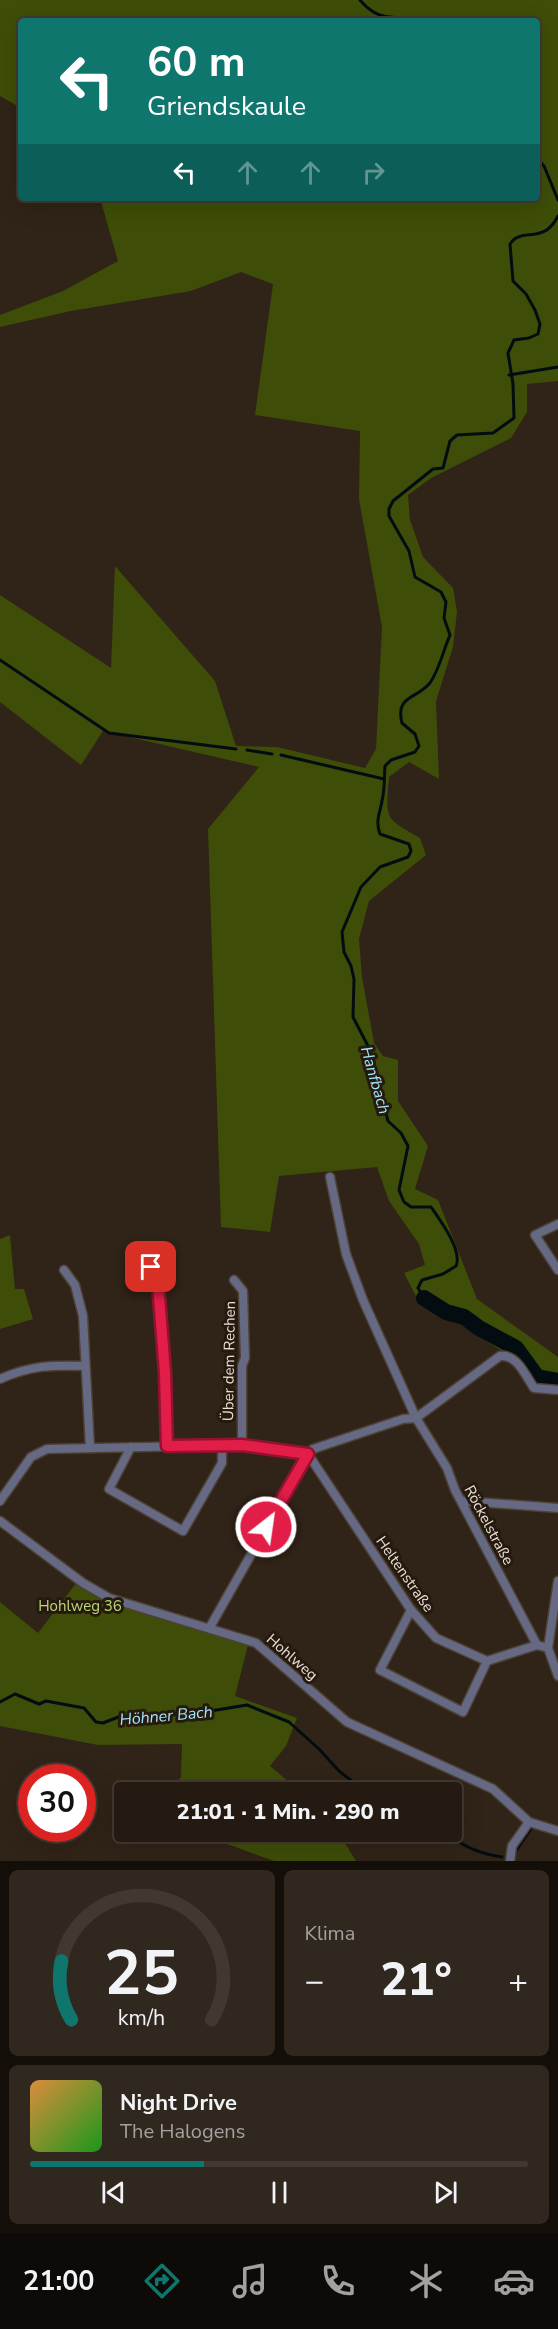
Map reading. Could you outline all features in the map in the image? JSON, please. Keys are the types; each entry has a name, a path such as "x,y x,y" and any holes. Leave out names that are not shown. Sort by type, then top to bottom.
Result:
{"street":[{"name":"Röckelstraße","path":"330,1177 346,1254 363,1300 416,1418 447,1468 537,1645"},
{"path":"558,1224 535,1234 558,1270"},
{"path":"151,1267 158,1284 165,1373 167,1446"},
{"path":"64,1270 75,1285 82,1316 90,1448"},
{"name":"Über dem Rechen","path":"234,1280 243,1291 245,1358 242,1366 242,1445"},
{"path":"210,1627 308,1454 313,1449 403,1419 416,1418 500,1356 506,1355 513,1358 534,1388 558,1389"},
{"path":"0,1379 19,1371 47,1365 85,1366"},
{"path":"131,1447 109,1490 183,1531 222,1463 222,1445"},
{"path":"0,1501 31,1457 47,1449 242,1445 308,1454"},
{"name":"Heltenstraße","path":"308,1454 411,1610 436,1638 487,1661"},
{"path":"462,1501 558,1508"},
{"name":"Hohlweg","path":"0,1521 84,1583 109,1598 256,1642 347,1722 493,1789 529,1822 558,1831"},
{"path":"558,1581 548,1648 558,1676"},
{"path":"411,1610 380,1671 463,1712 487,1661 537,1645 548,1648"},
{"path":"510,1861 512,1846 529,1822"}],"green space":[{"path":"0,0 558,0 558,381 527,384 527,412 511,438 431,478 408,495 410,520 423,557 453,588 457,612 453,647 436,701 439,779 409,762 389,777 387,801 389,815 399,826 420,838 426,855 369,901 359,939 362,977 374,1043 383,1056 398,1060 398,1101 428,1146 415,1189 438,1200 477,1299 558,1357 558,1383 543,1384 518,1361 456,1322 420,1304 404,1273 425,1265 419,1244 389,1201 377,1167 279,1176 270,1232 221,1227 208,829 259,767 103,731 81,765 0,702 0,595 111,668 115,566 215,681 236,746 277,747 365,768 376,749 382,627 359,499 360,431 255,415 273,284 241,272 191,291 71,311 0,327 0,315 63,291 118,261 101,201 540,201 540,18 18,18 18,106 0,96"},
{"path":"10,1235 15,1289 24,1289 33,1319 0,1329 0,1239"},
{"name":"Hohlweg 36","path":"77,1582 249,1641 235,1696 297,1718 286,1746 270,1766 289,1782 177,1782 181,1777 182,1744 98,1745 0,1726 0,1602 38,1633"},
{"path":"222,1842 344,1842 356,1861 274,1861"}],"waterway":[{"name":"Hanfbach","path":"360,0 374,12 400,18"},
{"name":"Hanfbach","path":"540,161 558,200"},
{"name":"Hanfbach","path":"424,1298 418,1288 422,1280 443,1274 456,1266 456,1252 450,1236 431,1207 411,1207 404,1202 399,1190 408,1146 401,1133 388,1121 369,1048 353,1017 354,979 344,952 342,932 361,887 380,867 408,857 411,851 409,844 380,834 378,821 384,792 385,766 391,760 415,752 419,746 415,734 402,723 401,708 408,699 424,689 432,680 450,635 444,618 446,602 441,592 415,577 409,551 389,516 389,509 393,501 433,469 443,468 450,441 457,435 493,433 514,418 513,384 508,353 514,340 538,334 540,324 526,294 513,281 510,244 520,236 546,231 558,216"},
{"path":"509,375 558,367"},
{"path":"0,660 109,733 236,749"},
{"path":"247,750 272,754"},
{"path":"281,755 384,779"},
{"name":"Hanfbach","path":"424,1298 446,1312 464,1317 516,1348 537,1377 558,1381"},
{"name":"Höhner Bach","path":"0,1702 15,1694 39,1704 46,1701 84,1708 96,1722 103,1723 121,1716 136,1718 159,1714 186,1715 247,1705 289,1722 353,1782"},
{"name":"Höhner Bach","path":"513,1855 533,1826"},
{"name":"Höhner Bach","path":"460,1842 473,1849 502,1857"}],"route":[{"path":"151,1267 158,1284 165,1373 167,1446 242,1445 308,1454 266,1527"}]}
